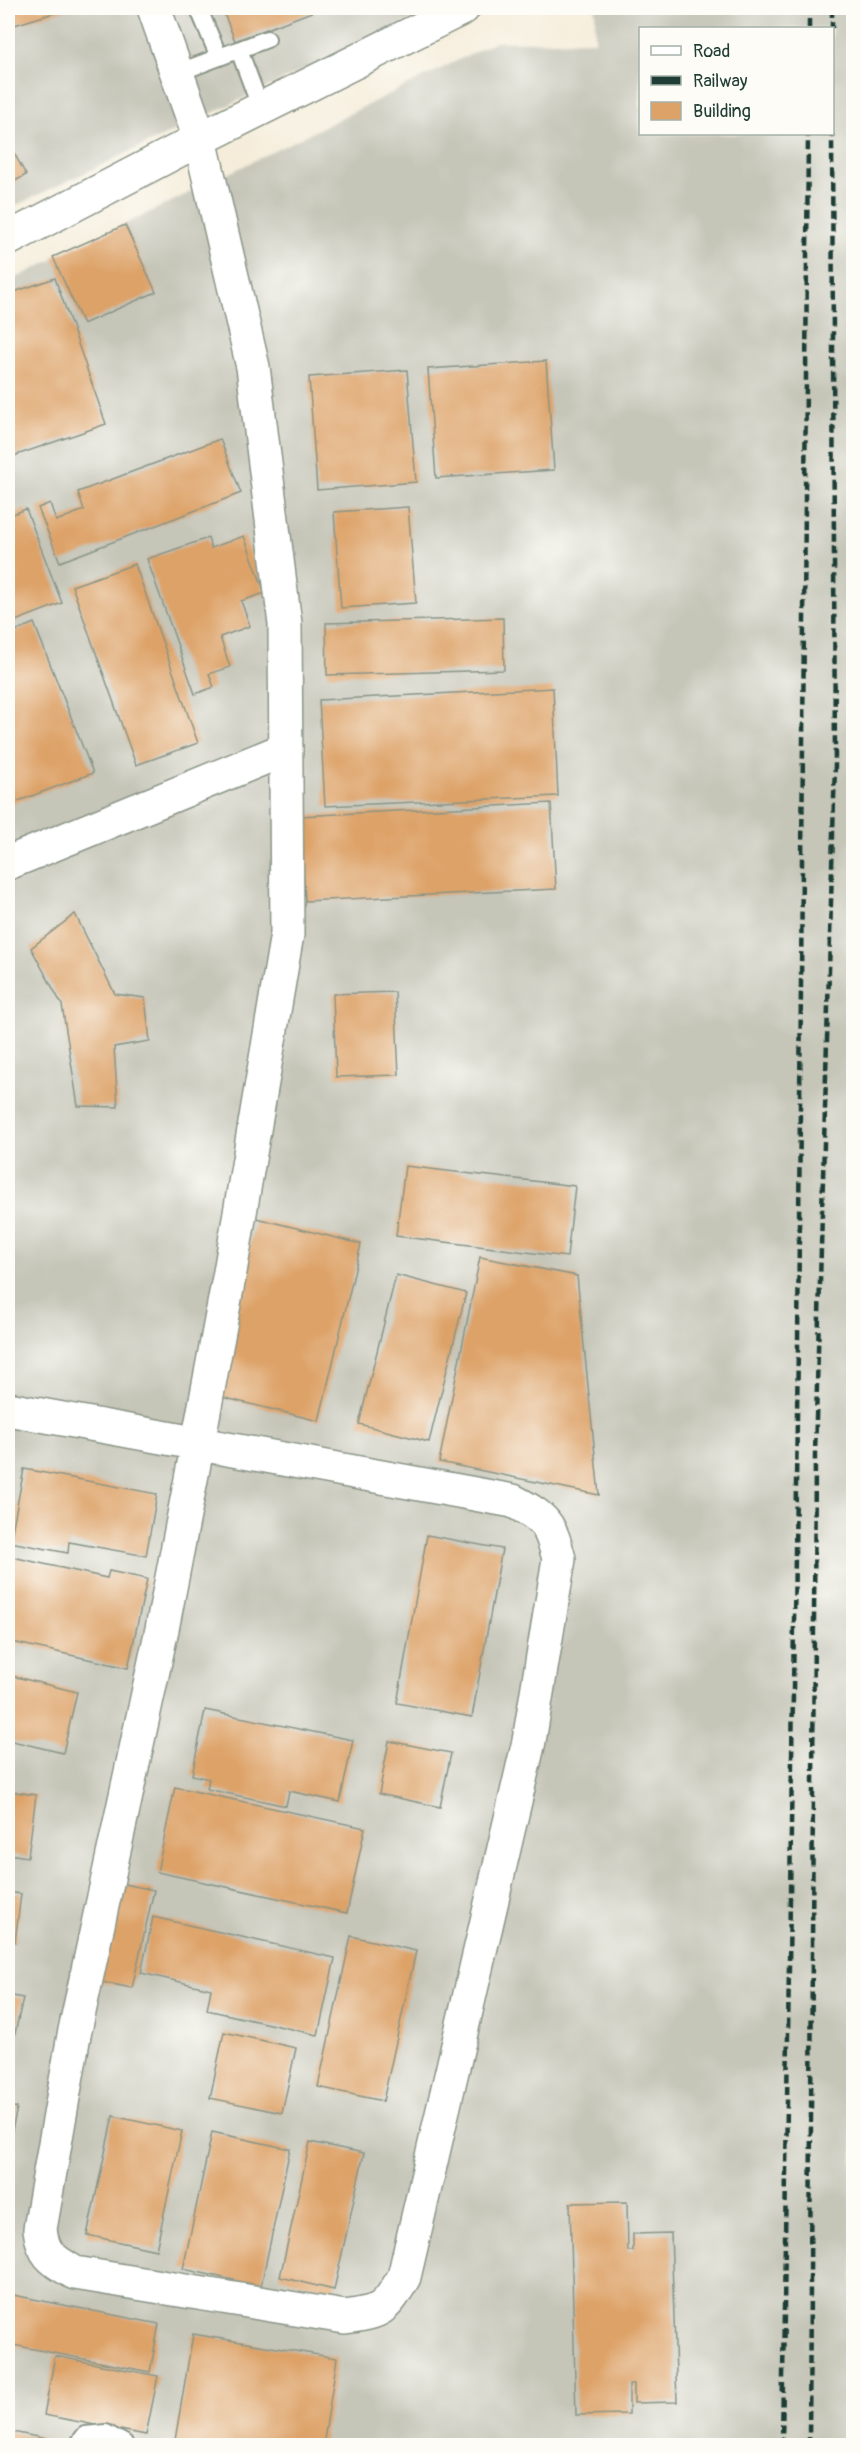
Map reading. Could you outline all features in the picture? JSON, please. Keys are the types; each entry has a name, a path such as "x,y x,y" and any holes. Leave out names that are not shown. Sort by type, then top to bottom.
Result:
{"street":[{"path":"8,1409 198,1443 513,1501 537,1514 552,1533 559,1559 529,1741 404,2277 391,2298 374,2313 345,2318 75,2273 54,2261 42,2246 40,2229 74,2036 162,1629 198,1443 230,1272 287,934 285,624 253,367 200,139 154,8"},
{"path":"8,239 200,139 463,8"},
{"path":"8,864 286,749"}],"lane":[{"path":"200,12 219,57"},
{"path":"177,73 267,39"},
{"path":"239,50 261,109"},
{"path":"77,2445 85,2435 106,2433 125,2445"}],"shaded area":[{"path":"8,8 436,8 8,209"},
{"path":"595,8 853,8 853,2445 8,2446 8,282 495,42 595,41"}],"building":[{"path":"8,8 70,8 8,27"},
{"path":"222,8 322,8 235,41"},
{"path":"8,142 26,175 8,185"},
{"path":"125,225 156,292 83,324 53,257"},
{"path":"55,278 106,424 8,458 8,294"},
{"path":"546,361 554,470 436,478 428,369"},
{"path":"407,370 416,482 317,490 309,377"},
{"path":"220,439 241,493 60,562 38,508 50,503 56,521 84,510 78,492"},
{"path":"408,507 416,603 341,608 334,512"},
{"path":"26,509 62,603 8,624 8,516"},
{"path":"244,536 265,593 241,601 250,626 220,637 230,667 209,674 214,687 195,694 147,559 208,538 211,548"},
{"path":"135,564 198,743 136,765 72,586"},
{"path":"503,618 504,670 327,675 326,623"},
{"path":"34,623 93,773 8,805 8,634"},
{"path":"553,688 558,796 325,806 319,700"},
{"path":"551,803 556,889 305,901 300,816"},
{"path":"75,914 115,994 145,998 150,1041 114,1047 118,1107 78,1106 62,1005 31,948"},
{"path":"395,992 399,1075 336,1077 333,994"},
{"path":"405,1166 575,1186 567,1257 396,1236"},
{"path":"256,1218 361,1244 319,1421 213,1395"},
{"path":"480,1257 577,1276 599,1495 439,1462"},
{"path":"396,1275 466,1293 429,1442 359,1424"},
{"path":"24,1469 157,1494 146,1556 69,1542 68,1553 10,1542"},
{"path":"427,1535 502,1549 472,1717 397,1703"},
{"path":"8,1556 107,1578 109,1571 147,1579 128,1668 8,1641"},
{"path":"8,1675 77,1692 63,1753 8,1740"},
{"path":"205,1710 353,1740 340,1802 289,1791 286,1806 207,1789 209,1779 192,1775"},
{"path":"389,1741 451,1753 440,1807 379,1794"},
{"path":"175,1787 365,1828 347,1913 157,1872"},
{"path":"8,1791 36,1795 28,1857 8,1854"},
{"path":"114,1882 154,1890 132,1988 92,1980"},
{"path":"8,1892 21,1894 15,1942 8,1941"},
{"path":"153,1917 335,1958 318,2035 207,2010 211,1989 141,1973"},
{"path":"351,1936 416,1951 383,2101 318,2087"},
{"path":"8,1995 23,1998 11,2051 8,2050"},
{"path":"224,2032 296,2048 282,2113 210,2098"},
{"path":"8,2105 17,2108 8,2148"},
{"path":"113,2116 182,2131 156,2250 87,2235"},
{"path":"212,2132 290,2149 261,2286 183,2269"},
{"path":"310,2142 364,2153 334,2290 280,2277"},
{"path":"627,2202 628,2251 633,2251 633,2234 671,2233 677,2402 634,2403 634,2384 629,2384 629,2414 576,2415 570,2203"},
{"path":"8,2294 159,2324 150,2372 8,2344"},
{"path":"193,2334 337,2358 323,2446 174,2446"},
{"path":"55,2356 158,2376 146,2435 44,2415"},
{"path":"8,2431 52,2440 51,2446 8,2446"}],"railway":[{"path":"809,8 809,27"},
{"path":"832,8 832,27"},
{"path":"782,2446 798,1347 808,135"},
{"path":"809,2446 815,1454 835,764 832,135"}]}
